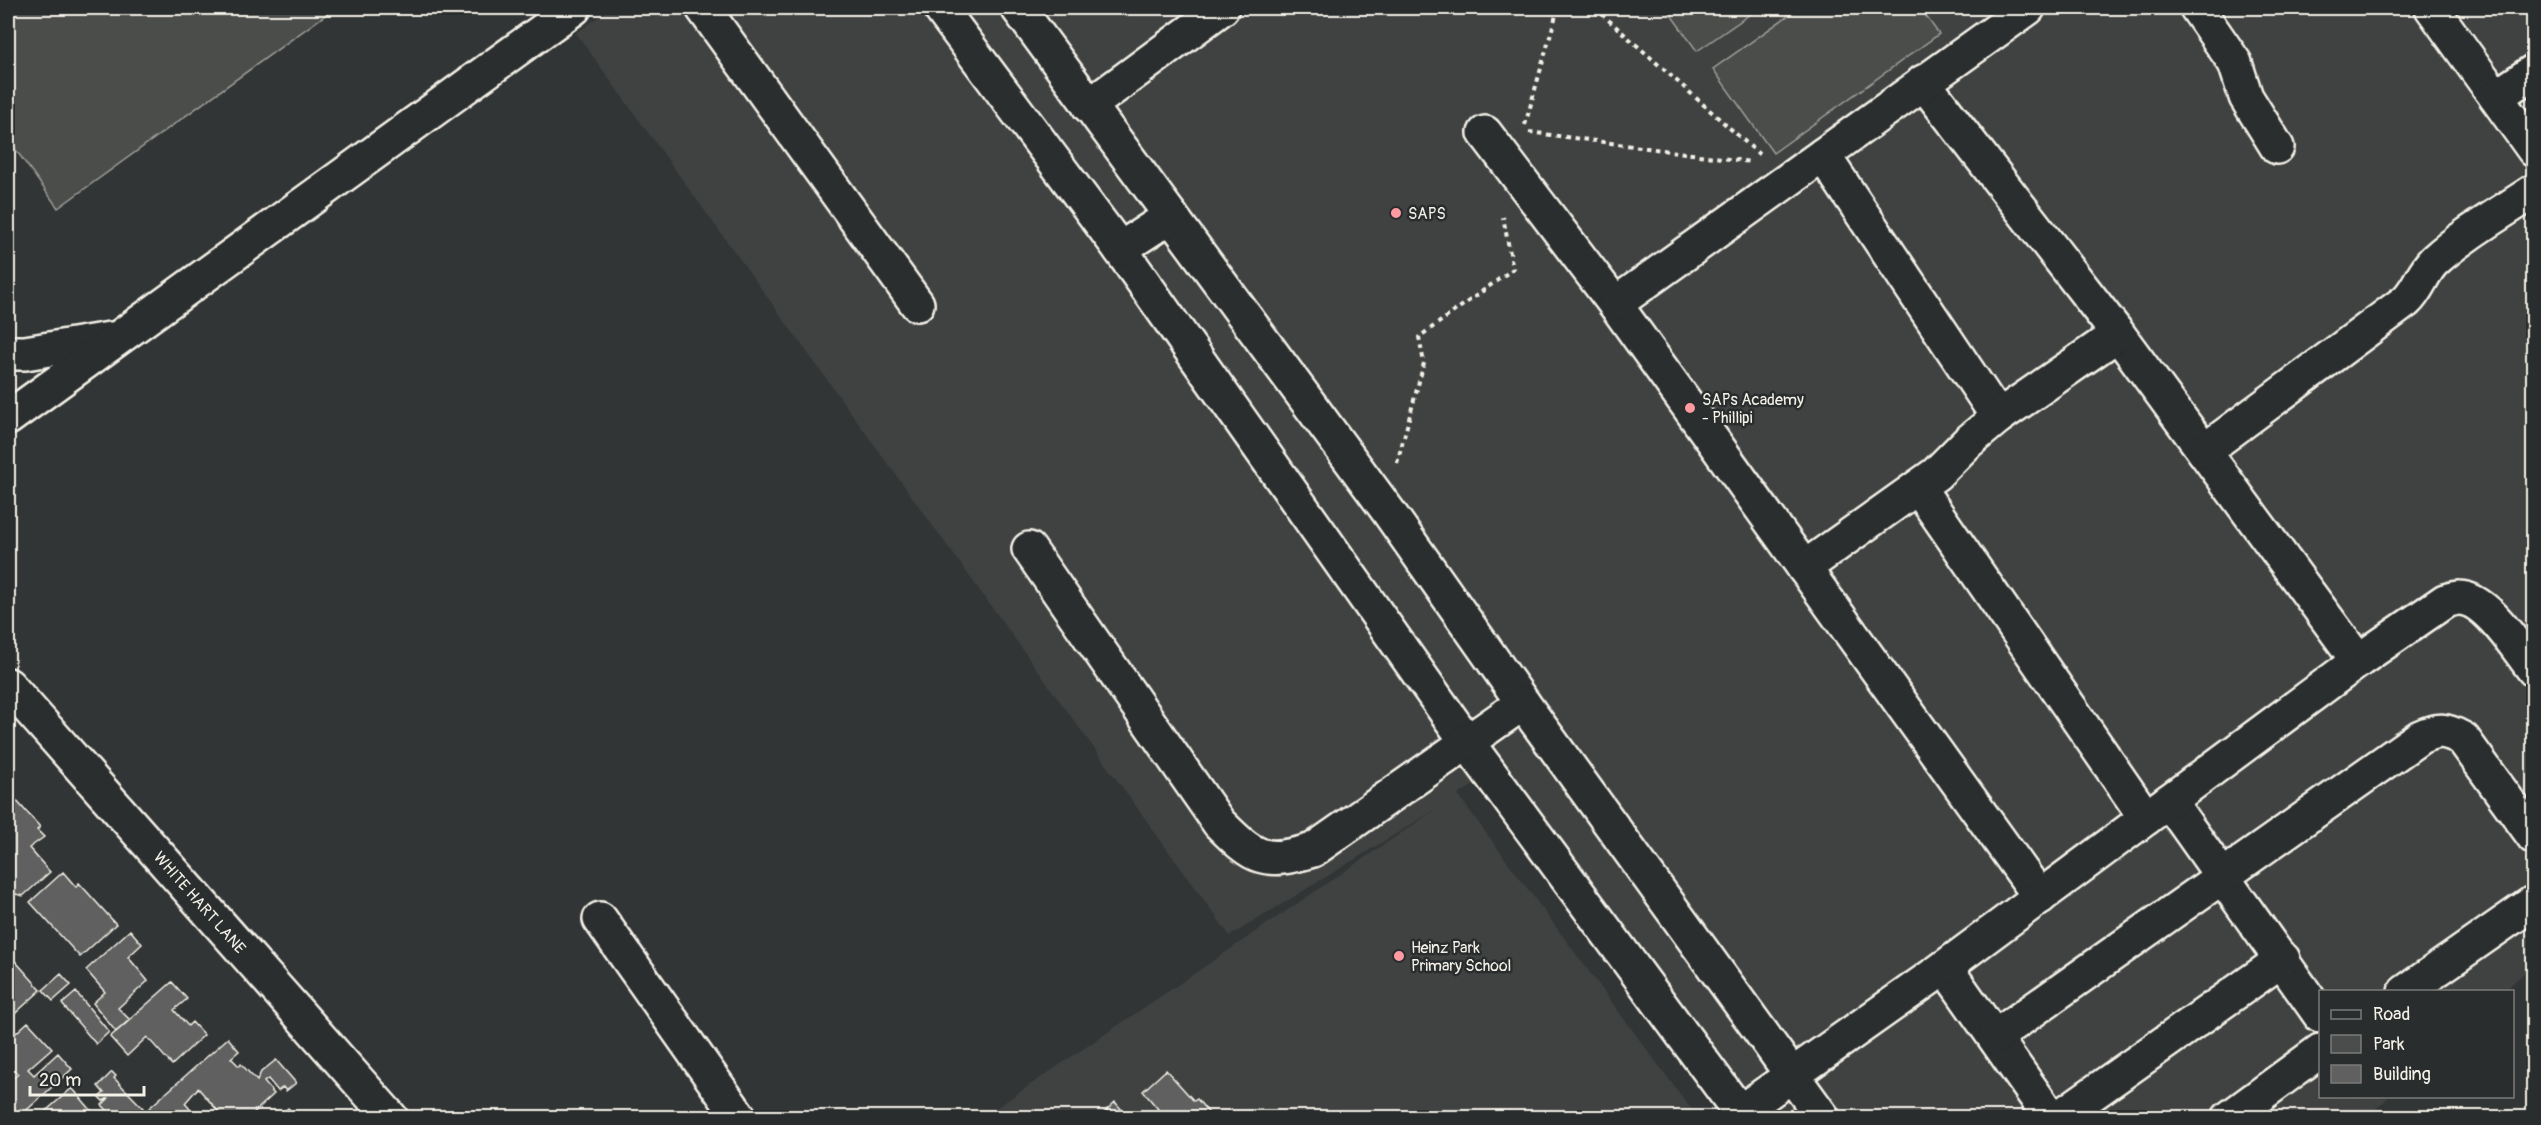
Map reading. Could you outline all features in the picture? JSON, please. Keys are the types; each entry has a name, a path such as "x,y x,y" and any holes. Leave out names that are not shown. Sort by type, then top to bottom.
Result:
{"street":[{"path":"8,418 574,8"},
{"path":"703,8 917,304"},
{"path":"940,8 1120,249 1467,742 1742,1115 1793,1074 1946,967 2358,661 2445,601 2460,598 2477,604 2494,619 2534,670"},
{"path":"1018,8 1388,511 1523,703 1823,1118"},
{"path":"1089,106 1222,8"},
{"path":"1615,304 1923,82 1989,19 2028,8"},
{"path":"2197,8 2235,63 2246,97 2277,147"},
{"path":"2432,8 2534,150"},
{"path":"2496,97 2534,71"},
{"path":"1923,82 2118,334 2358,661"},
{"path":"1485,133 1615,304 2040,897"},
{"path":"1823,154 1998,417"},
{"path":"2204,451 2406,301 2413,295 2433,262 2534,190"},
{"path":"1120,249 1171,216"},
{"path":"1804,568 1946,466 1968,442 1998,417 2118,334"},
{"path":"8,353 26,353 117,338"},
{"path":"1918,487 2158,809 2224,876 2319,1013"},
{"path":"1029,549 1219,823 1249,852 1288,857 1313,850 1523,703"},
{"name":"WHITE HART LANE","path":"8,685 391,1118"},
{"path":"1995,1037 2420,738 2437,729 2448,730 2463,739 2534,837"},
{"path":"2408,990 2534,903"},
{"path":"600,919 740,1118"},
{"path":"2058,1118 2283,959"},
{"path":"1946,967 2051,1118"},
{"path":"2229,1118 2319,1052"}],"path":[{"path":"1558,8 1523,131 1759,163"},
{"path":"1595,8 1761,157"},
{"path":"1388,511 1401,444 1424,363 1419,337 1513,269 1502,212"}],"shaded area":[{"name":"SAPs Academy - Phillipi","path":"611,8 2533,8 2533,965 2505,990 2319,990 2319,1098 2388,1098 2367,1117 1719,1117 1477,783 1458,795 1697,1117 983,1117 1441,806 1230,936 576,33"}],"green space":[{"path":"8,8 335,8 58,208 8,139"},
{"path":"1666,8 1759,8 1697,51"},
{"path":"1799,8 1920,8 1939,34 1773,153 1713,69"}],"building":[{"path":"15,799 40,827 37,830 44,837 29,848 50,872 23,896 16,894 8,901 8,805"},
{"path":"63,872 76,887 79,883 116,924 80,957 30,902"},
{"path":"130,930 142,944 128,957 148,981 118,1008 130,1020 116,1032 93,1003 105,992 86,970"},
{"path":"8,953 41,990 8,1020"},
{"path":"61,974 71,985 53,1001 43,990"},
{"path":"172,982 187,999 174,1010 188,1026 192,1022 204,1035 172,1065 147,1037 127,1056 110,1037"},
{"path":"76,992 109,1032 96,1044 62,1004"},
{"path":"28,1022 52,1048 28,1069 34,1075 58,1053 72,1069 18,1118 8,1106 8,1083 18,1074 8,1065 8,1040"},
{"path":"228,1038 239,1051 231,1058 239,1066 241,1064 257,1081 261,1072 276,1060 296,1083 286,1091 283,1087 278,1091 268,1079 264,1082 274,1094 248,1118 224,1118 198,1088 185,1103 197,1118 155,1118 148,1109"},
{"path":"1166,1070 1194,1101 1197,1099 1213,1118 1149,1118 1158,1109 1143,1091"},
{"path":"112,1072 116,1076 114,1078 143,1108 133,1118 106,1118 110,1113 102,1105 109,1098 103,1101 99,1097 104,1093 98,1086"},
{"path":"72,1088 98,1118 39,1117"},
{"path":"1115,1102 1129,1118 1098,1118"},
{"path":"288,1108 295,1115 292,1118 277,1118"}],"place":[{"name":"SAPS","path":"1396,213"},
{"name":"SAPs Academy - Phillipi","path":"1690,408"},
{"name":"Heinz Park Primary School","path":"1399,956"}]}
